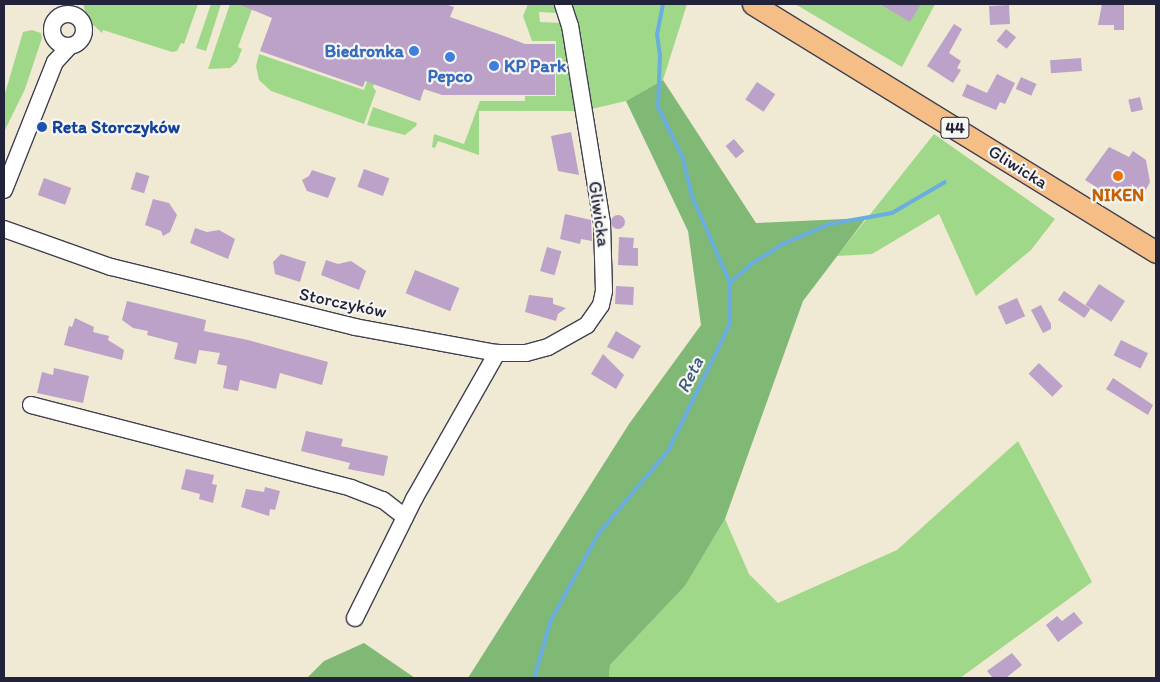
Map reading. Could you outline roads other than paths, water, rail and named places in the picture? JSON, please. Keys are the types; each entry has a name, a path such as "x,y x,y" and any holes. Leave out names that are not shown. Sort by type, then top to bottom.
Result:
{"main road":[{"name":"Gliwicka","path":"753,4 1156,252"}],"street":[{"name":"Gliwicka","path":"496,353 526,353 548,347 587,325 601,305 605,256 602,223 570,26 563,4"},
{"path":"4,190 63,43 83,36 83,25 71,10 53,24 52,34 63,43"},
{"name":"Storczyków","path":"4,229 111,267 193,289 355,327 496,353"},
{"path":"355,618 406,517 496,353"},
{"path":"31,405 350,488 383,500 406,517"}],"waterway":[{"path":"663,4 657,34 660,56 658,107 683,158 691,194 730,283"},
{"name":"Reta","path":"534,678 551,620 599,533 668,451 730,324 730,283 751,264 785,243 830,224 892,213 945,182"}],"place":[{"name":"Biedronka","path":"414,51"},
{"name":"Pepco","path":"450,57"},
{"name":"KP Park","path":"494,66"},
{"name":"Reta Storczyków","path":"42,127"},
{"name":"NIKEN","path":"1118,176"}]}
